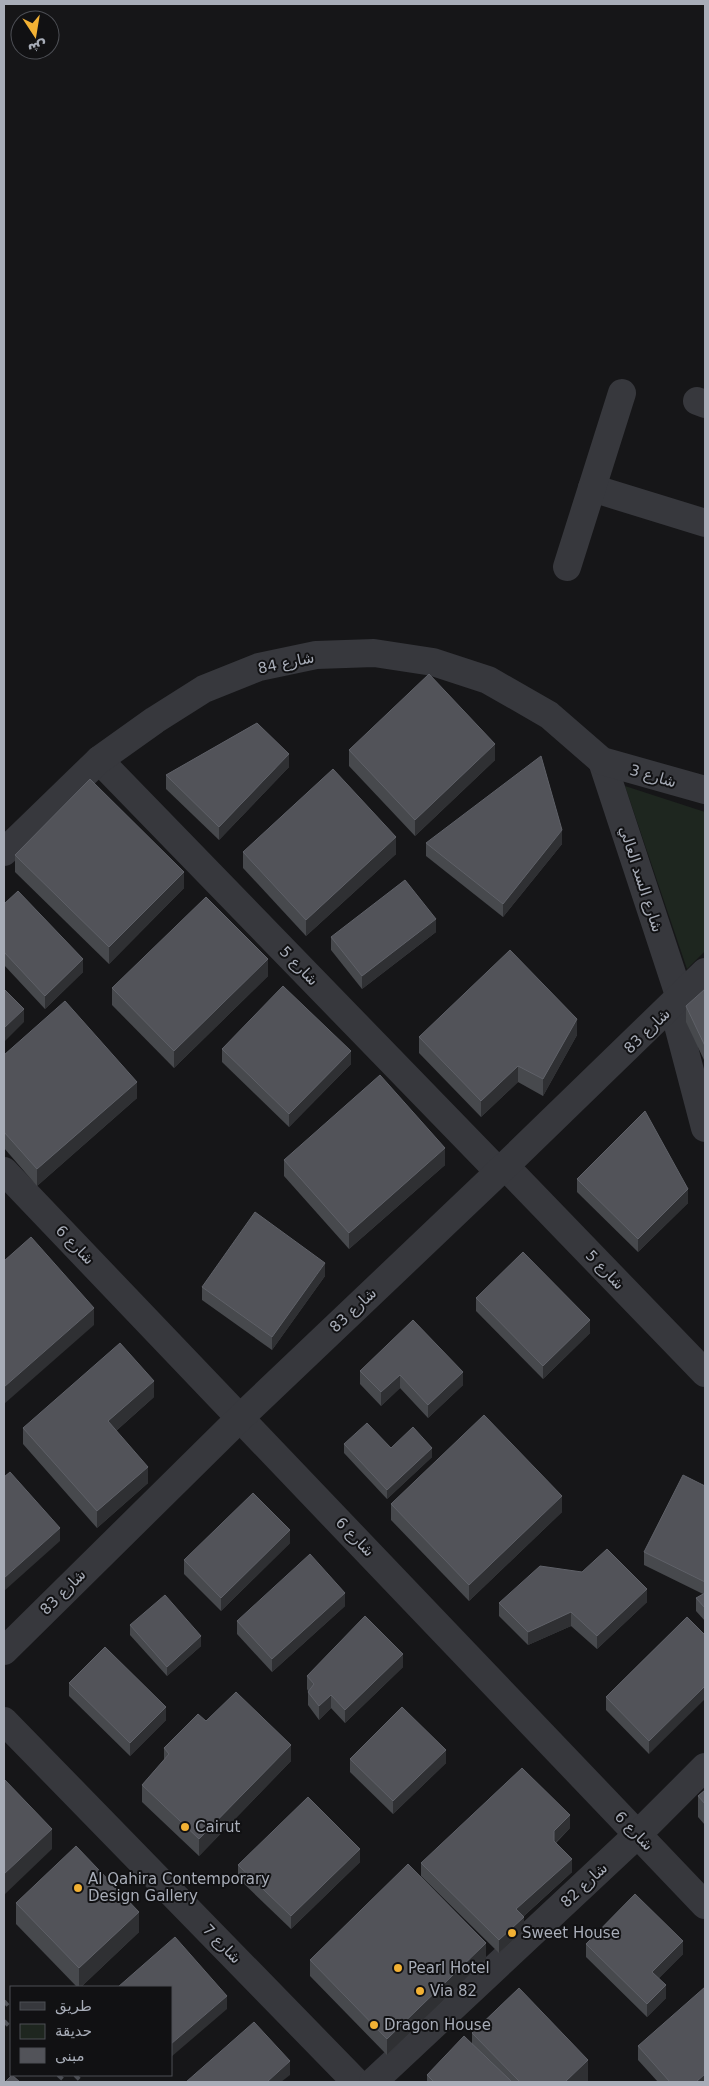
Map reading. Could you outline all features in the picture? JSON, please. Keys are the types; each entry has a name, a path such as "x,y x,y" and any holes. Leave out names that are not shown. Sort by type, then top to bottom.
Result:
{"street":[{"path":"567,567 622,393"},
{"path":"592,488 705,523"},
{"name":"شارع 84","path":"4,852 99,760 154,720 204,688 259,667 316,655 374,653 433,662 488,680 549,715 602,761"},
{"name":"شارع 5","path":"99,760 705,1373"},
{"name":"شارع 3","path":"602,761 705,790"},
{"name":"شارع السد العالي","path":"602,761 676,1002 705,1128"},
{"name":"شارع 83","path":"4,1651 241,1417 502,1169 705,972"},
{"name":"شارع 6","path":"4,1171 705,1905"},
{"name":"شارع 7","path":"4,1721 356,2082"},
{"name":"شارع 82","path":"373,2082 638,1834 705,1767"}],"green space":[{"path":"625,786 705,812 705,951 687,969"}],"building":[{"path":"429,674 495,744 415,820 349,750"},
{"path":"257,723 289,754 219,827 166,775"},
{"path":"541,756 562,830 503,904 426,843"},
{"path":"333,769 396,837 306,920 243,852"},
{"path":"90,779 184,872 109,947 15,855"},
{"path":"405,880 436,919 362,976 331,937"},
{"path":"18,891 83,959 45,996 4,952 4,904"},
{"path":"206,897 268,959 174,1051 112,988"},
{"path":"510,950 577,1019 543,1079 518,1066 481,1101 419,1037"},
{"path":"283,986 351,1051 289,1114 222,1049"},
{"path":"4,989 24,1009 4,1028"},
{"path":"705,989 705,1046 686,1006"},
{"path":"65,1001 137,1082 37,1169 4,1132 4,1055"},
{"path":"380,1075 445,1148 349,1233 284,1160"},
{"path":"645,1111 688,1189 638,1239 577,1179"},
{"path":"255,1212 325,1263 272,1337 202,1287"},
{"path":"31,1237 94,1308 4,1387 4,1261"},
{"path":"523,1252 590,1320 543,1366 476,1298"},
{"path":"413,1320 463,1372 428,1405 400,1375 381,1392 360,1371"},
{"path":"120,1343 154,1381 108,1421 148,1467 97,1511 23,1428"},
{"path":"484,1415 562,1496 469,1585 391,1504"},
{"path":"367,1423 391,1448 413,1427 432,1448 387,1490 344,1444"},
{"path":"10,1472 60,1528 4,1578 4,1477"},
{"path":"683,1475 705,1486 705,1582 644,1552"},
{"path":"253,1493 290,1530 221,1598 184,1560"},
{"path":"607,1549 647,1589 597,1636 571,1612 528,1632 499,1603 540,1566 582,1572"},
{"path":"310,1554 345,1593 272,1659 237,1621"},
{"path":"705,1593 705,1608 696,1598"},
{"path":"165,1595 201,1636 167,1667 130,1625"},
{"path":"365,1616 403,1654 345,1710 331,1695 319,1706 308,1692 314,1684 307,1676"},
{"path":"687,1617 705,1635 705,1686 649,1741 606,1697"},
{"path":"105,1647 166,1707 130,1743 69,1683"},
{"path":"236,1692 291,1745 199,1839 142,1785 169,1754 164,1748 198,1714 206,1721"},
{"path":"402,1707 446,1750 393,1801 350,1759"},
{"path":"522,1768 570,1815 554,1831 554,1841 572,1859 516,1909 524,1917 499,1940 421,1863"},
{"path":"4,1779 52,1829 4,1874"},
{"path":"705,1790 705,1804 698,1796"},
{"path":"308,1797 360,1849 291,1916 238,1865"},
{"path":"76,1846 139,1912 79,1968 16,1903"},
{"name":"Pearl Hotel","path":"408,1864 486,1943 387,2039 310,1960"},
{"path":"635,1894 683,1941 652,1972 666,1985 647,2004 586,1944"},
{"path":"175,1937 227,1996 172,2043 172,1986 119,1986"},
{"path":"705,1987 705,2074 696,2082 670,2082 638,2046"},
{"path":"519,1988 588,2060 565,2082 520,2082 472,2033"},
{"path":"254,2022 290,2061 267,2082 186,2082"},
{"path":"464,2036 512,2082 434,2082 427,2075"},
{"path":"13,2076 20,2082 5,2082"}],"railway":[{"path":"4,2001 10,2008"},
{"path":"4,2021 10,2027"},
{"path":"59,2076 66,2082"},
{"path":"76,2076 82,2082"}],"place":[{"name":"Cairut","path":"185,1827"},
{"name":"Al Qahira Contemporary Design Gallery","path":"78,1888"},
{"name":"Sweet House","path":"512,1933"},
{"name":"Pearl Hotel","path":"398,1968"},
{"name":"Via 82","path":"420,1991"},
{"name":"Dragon House","path":"374,2025"}]}
